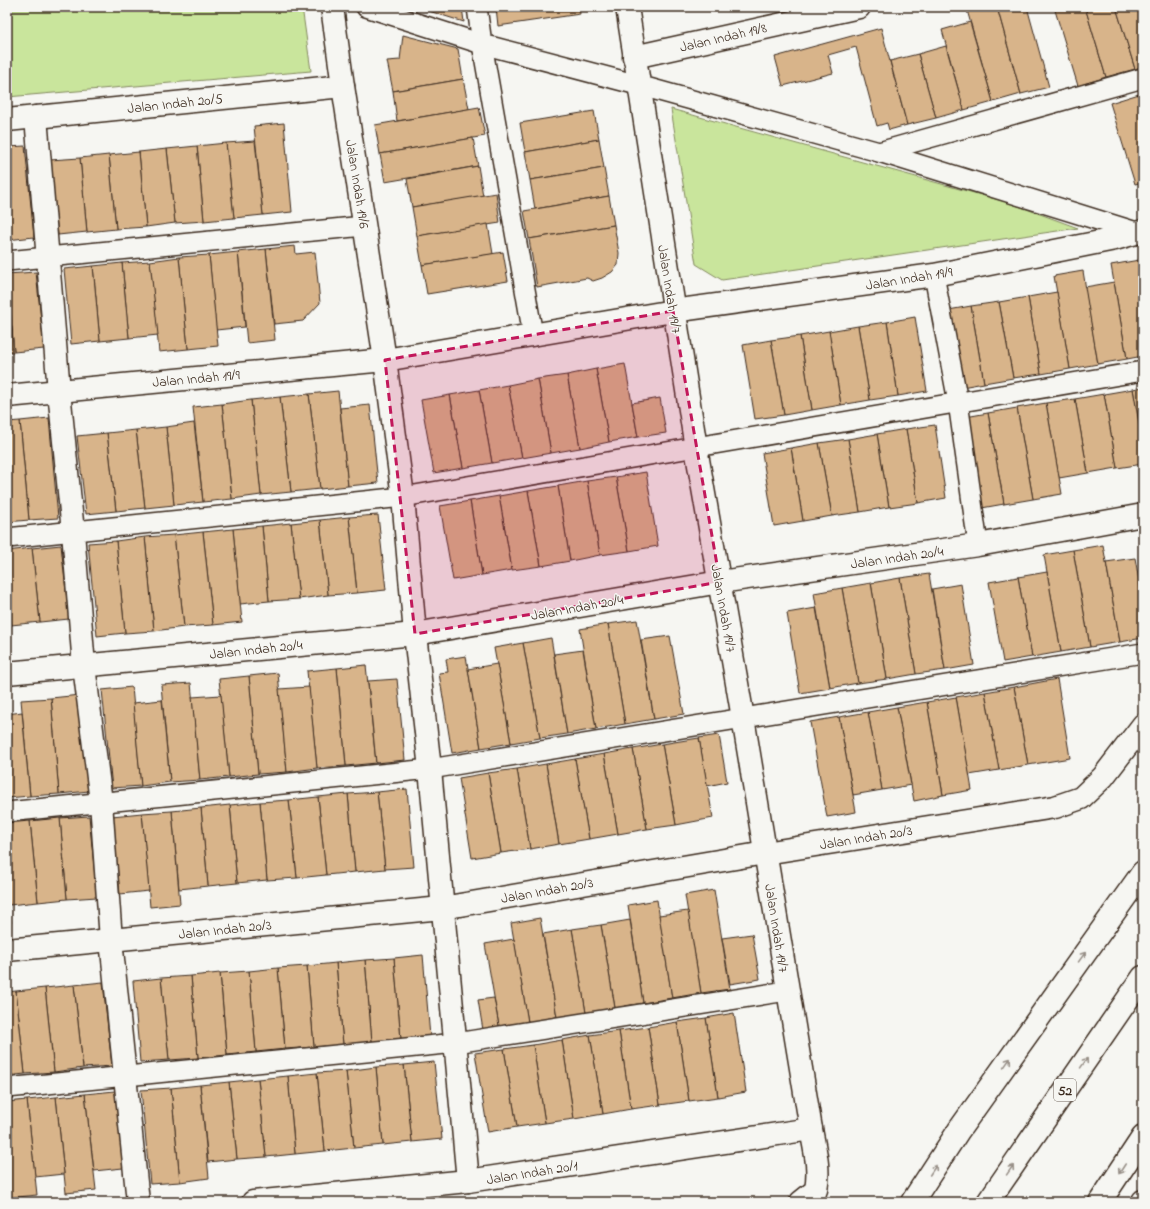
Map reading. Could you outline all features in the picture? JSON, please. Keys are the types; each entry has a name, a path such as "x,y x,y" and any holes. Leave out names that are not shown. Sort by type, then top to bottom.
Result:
{"main road":[{"name":"Jalan Indah 19/6","path":"332,7 385,360 403,497 468,1181"},
{"name":"Jalan Indah 19/7","path":"627,7 673,311 743,718 787,991 818,1162 816,1190 801,1202"},
{"name":"Jalan Indah 19/8","path":"634,57 859,7"},
{"name":"Jalan Indah 20/5","path":"7,120 343,86"},
{"path":"36,117 84,666 101,802 110,940 138,1202"},
{"name":"Jalan Indah 19/9","path":"7,396 385,360 673,311 934,276 1115,239 1142,232"},
{"name":"Jalan Indah 20/4","path":"7,673 416,634 720,582 978,545 1143,515"},
{"name":"Jalan Indah 20/3","path":"7,950 442,908 765,853 1055,807 1081,798 1103,778 1143,725"},
{"path":"912,1202 960,1130 1143,872"},
{"name":"52","path":"988,1202 1143,977"},
{"name":"Jalan Indah 20/1","path":"253,1202 468,1181 811,1129"},
{"path":"1100,1202 1143,1137"}],"lane":[{"path":"366,7 482,44 638,85 879,152 1142,232"},
{"path":"477,7 482,44 533,335"},
{"path":"879,152 1143,78"},
{"path":"7,261 364,226"},
{"path":"934,276 958,402 978,545"},
{"path":"7,538 403,497 1143,371"},
{"path":"7,812 430,769 1143,653"},
{"path":"7,1088 456,1043 787,991"}],"highlighted area":[{"path":"673,311 720,582 415,634 385,360"}],"green space":[{"path":"7,7 302,7 311,71 7,97"},
{"path":"671,109 1010,203 1078,228 722,280 696,264"}],"building":[{"path":"416,7 462,7 464,22"},
{"path":"496,7 579,7 580,14 498,26"},
{"path":"980,7 997,7 1021,94 993,102 967,10"},
{"path":"997,7 1027,7 1049,87 1021,94"},
{"path":"1054,7 1085,7 1106,77 1078,86"},
{"path":"1085,7 1116,7 1135,69 1106,77"},
{"path":"1116,7 1143,7 1143,66 1135,69"},
{"path":"970,22 993,102 964,110 942,30"},
{"path":"881,28 907,125 889,130 887,123 877,126 856,47 828,55 833,73 783,86 775,57"},
{"path":"403,35 458,49 463,79 393,91 387,61 400,60"},
{"path":"946,46 964,110 936,118 918,54"},
{"path":"918,54 936,118 907,125 890,61"},
{"path":"463,79 469,109 397,121 393,91"},
{"path":"1139,94 1143,108 1143,182 1135,184 1110,103"},
{"path":"479,107 485,136 380,154 375,125"},
{"path":"594,111 599,139 525,152 520,123"},
{"path":"284,123 292,212 263,215 254,126"},
{"path":"473,138 478,166 385,182 380,154"},
{"path":"599,139 604,168 530,180 525,152"},
{"path":"255,141 263,215 234,218 226,143"},
{"path":"226,143 234,218 204,221 197,146"},
{"path":"25,146 34,237 7,240 7,147"},
{"path":"197,146 204,221 175,223 167,149"},
{"path":"167,149 175,223 146,227 139,152"},
{"path":"139,152 146,227 116,229 109,155"},
{"path":"109,155 116,229 87,232 80,158"},
{"path":"80,158 87,232 58,235 50,160"},
{"path":"478,166 483,196 412,207 407,179"},
{"path":"604,168 609,196 535,209 530,180"},
{"path":"496,193 500,223 417,236 412,207"},
{"path":"609,196 614,225 529,239 524,211"},
{"path":"488,224 493,254 422,265 417,236"},
{"path":"614,225 619,253 618,265 612,272 593,281 587,278 537,287 529,239"},
{"path":"295,246 296,254 315,252 320,303 303,321 274,324 266,249"},
{"path":"266,249 275,340 247,343 238,252"},
{"path":"238,252 245,327 216,330 209,255"},
{"path":"503,252 508,281 427,294 422,265"},
{"path":"209,255 218,346 188,349 179,257"},
{"path":"179,257 188,349 159,352 150,261"},
{"path":"1139,260 1143,283 1143,356 1127,359 1111,265"},
{"path":"150,261 158,335 129,338 122,263"},
{"path":"122,263 129,338 100,341 93,266"},
{"path":"93,266 100,341 71,344 64,269"},
{"path":"1083,271 1098,364 1070,369 1054,276"},
{"path":"36,272 44,349 14,352 7,274"},
{"path":"7,278 14,352 7,352"},
{"path":"1114,282 1127,359 1098,364 1085,287"},
{"path":"1057,292 1070,369 1041,374 1028,297"},
{"path":"1028,297 1041,374 1013,378 999,302"},
{"path":"999,302 1013,378 984,383 971,306"},
{"path":"971,306 984,383 956,388 943,311"},
{"path":"915,317 927,391 898,396 887,322"},
{"path":"887,322 898,396 870,400 858,326"},
{"path":"858,326 870,400 841,405 829,331"},
{"path":"829,331 841,405 812,410 800,336"},
{"path":"800,336 812,410 784,415 771,340"},
{"path":"771,340 784,415 755,419 743,345"},
{"path":"625,364 638,437 609,442 596,369"},
{"path":"596,369 609,442 580,448 567,375"},
{"path":"567,375 580,448 551,453 538,379"},
{"path":"538,379 551,453 522,458 508,385"},
{"path":"508,385 522,458 492,463 479,390"},
{"path":"1143,387 1143,446 1133,389"},
{"path":"1133,389 1143,446 1143,464 1117,468 1104,394"},
{"path":"479,390 492,463 463,468 450,395"},
{"path":"338,391 348,486 320,489 309,394"},
{"path":"309,394 320,489 291,492 280,397"},
{"path":"1104,394 1117,468 1088,473 1075,399"},
{"path":"450,395 463,468 434,473 421,400"},
{"path":"280,397 291,492 261,495 251,400"},
{"path":"660,398 666,433 638,437 632,403"},
{"path":"1075,399 1088,473 1059,478 1046,403"},
{"path":"251,400 261,495 232,499 222,404"},
{"path":"1046,403 1062,494 1033,499 1017,408"},
{"path":"222,404 232,499 203,502 193,407"},
{"path":"370,405 378,483 348,486 340,408"},
{"path":"1017,408 1033,499 1004,504 988,413"},
{"path":"988,413 1004,504 976,509 960,418"},
{"path":"49,418 58,518 29,520 20,421"},
{"path":"20,421 29,520 7,522 7,422"},
{"path":"194,423 203,502 174,505 166,427"},
{"path":"935,425 946,498 918,503 906,429"},
{"path":"166,427 174,505 145,508 136,430"},
{"path":"906,429 918,503 889,507 877,434"},
{"path":"136,430 145,508 116,511 107,433"},
{"path":"107,433 116,511 86,514 77,436"},
{"path":"877,434 889,507 860,512 848,439"},
{"path":"848,439 860,512 832,516 819,443"},
{"path":"819,443 832,516 803,521 791,448"},
{"path":"791,448 803,521 774,526 762,453"},
{"path":"646,472 658,546 629,551 616,477"},
{"path":"616,477 629,551 600,555 587,481"},
{"path":"587,481 600,555 570,561 558,486"},
{"path":"558,486 570,561 541,566 528,491"},
{"path":"528,491 541,566 512,570 499,496"},
{"path":"499,496 512,570 482,575 470,501"},
{"path":"470,501 482,575 453,580 440,506"},
{"path":"378,515 386,590 357,593 349,517"},
{"path":"349,517 357,593 328,595 320,520"},
{"path":"320,520 328,595 299,599 291,523"},
{"path":"291,523 299,599 269,601 262,526"},
{"path":"262,526 269,601 240,604 233,529"},
{"path":"233,529 242,622 213,625 203,532"},
{"path":"203,532 213,625 184,627 174,535"},
{"path":"174,535 184,627 154,631 145,537"},
{"path":"145,537 154,631 125,633 116,541"},
{"path":"116,541 125,633 97,636 88,543"},
{"path":"61,545 69,619 40,622 32,548"},
{"path":"1103,545 1120,642 1090,647 1073,550"},
{"path":"32,548 40,622 11,625 7,589 7,551"},
{"path":"1073,550 1090,647 1061,652 1044,555"},
{"path":"1135,558 1143,603 1143,638 1120,642 1106,562"},
{"path":"1047,572 1061,652 1032,657 1018,577"},
{"path":"929,574 945,670 916,674 900,578"},
{"path":"1018,577 1032,657 1003,662 989,582"},
{"path":"900,578 916,674 887,679 871,583"},
{"path":"871,583 887,679 858,683 842,588"},
{"path":"961,584 974,665 945,670 932,589"},
{"path":"842,588 858,683 830,688 814,593"},
{"path":"7,589 11,625 7,625"},
{"path":"816,608 830,688 800,693 787,613"},
{"path":"637,620 654,719 625,724 608,624"},
{"path":"608,624 625,724 596,729 580,629"},
{"path":"670,636 684,714 654,719 641,640"},
{"path":"551,638 567,734 540,738 523,643"},
{"path":"523,643 540,738 511,743 494,648"},
{"path":"583,650 596,729 567,734 554,654"},
{"path":"466,656 481,748 452,753 439,673 448,672 446,659"},
{"path":"497,664 511,743 481,748 468,669"},
{"path":"366,665 376,763 346,766 337,668"},
{"path":"337,668 346,766 317,768 307,671"},
{"path":"278,673 287,772 258,774 249,676"},
{"path":"249,676 258,774 229,777 219,679"},
{"path":"397,679 405,760 376,763 368,681"},
{"path":"1057,679 1070,758 1028,765 1014,687"},
{"path":"191,683 200,780 170,782 161,685"},
{"path":"132,687 141,786 112,788 102,690"},
{"path":"309,687 317,768 287,772 279,689"},
{"path":"1014,687 1028,765 999,770 985,692"},
{"path":"985,692 999,770 969,775 956,697"},
{"path":"80,695 89,791 59,794 51,698"},
{"path":"221,695 229,777 200,780 192,697"},
{"path":"956,697 972,790 943,795 927,702"},
{"path":"51,698 59,794 30,796 21,700"},
{"path":"162,700 170,782 141,786 133,703"},
{"path":"927,702 943,795 914,801 897,707"},
{"path":"897,707 911,785 882,790 868,712"},
{"path":"22,712 30,796 7,798 7,714"},
{"path":"868,712 882,790 853,795 839,717"},
{"path":"839,717 856,812 827,817 810,722"},
{"path":"719,735 727,782 707,786 699,738"},
{"path":"699,738 713,818 676,825 662,744"},
{"path":"662,744 676,825 647,829 633,749"},
{"path":"633,749 647,829 618,834 604,754"},
{"path":"604,754 618,834 589,839 575,759"},
{"path":"575,759 589,839 559,844 546,764"},
{"path":"546,764 559,844 530,849 517,769"},
{"path":"517,769 530,849 501,853 488,773"},
{"path":"488,773 501,853 472,858 459,778"},
{"path":"407,789 414,867 385,869 377,792"},
{"path":"377,792 385,869 355,872 348,794"},
{"path":"348,794 355,872 326,875 318,797"},
{"path":"318,797 326,875 297,878 289,800"},
{"path":"289,800 297,878 267,880 260,802"},
{"path":"260,802 267,880 237,883 230,805"},
{"path":"230,805 237,883 208,886 201,808"},
{"path":"201,808 208,886 179,889 172,811"},
{"path":"172,811 180,904 150,907 142,813"},
{"path":"142,813 149,891 120,894 112,816"},
{"path":"89,816 97,897 67,899 60,818"},
{"path":"60,818 67,899 38,902 30,821"},
{"path":"30,821 38,902 9,905 7,888 7,823"},
{"path":"7,888 11,923 7,923"},
{"path":"714,890 730,989 701,993 685,895"},
{"path":"657,900 672,998 643,1003 628,905"},
{"path":"688,911 701,993 672,998 659,915"},
{"path":"540,918 557,1017 528,1022 511,923"},
{"path":"630,920 643,1003 615,1008 601,925"},
{"path":"601,925 615,1008 586,1013 572,929"},
{"path":"572,929 586,1013 557,1017 543,934"},
{"path":"752,934 760,979 730,984 722,938"},
{"path":"514,939 528,1022 499,1026 485,944"},
{"path":"423,955 430,1037 401,1040 394,958"},
{"path":"394,958 401,1040 372,1042 365,960"},
{"path":"365,960 372,1042 343,1045 336,963"},
{"path":"336,963 343,1045 314,1047 307,966"},
{"path":"307,966 314,1047 285,1049 278,968"},
{"path":"278,968 285,1049 256,1052 249,971"},
{"path":"249,971 256,1052 227,1055 220,973"},
{"path":"220,973 227,1055 198,1058 191,976"},
{"path":"191,976 198,1058 169,1060 161,978"},
{"path":"161,978 169,1060 140,1062 133,981"},
{"path":"103,982 112,1066 83,1068 74,985"},
{"path":"74,985 83,1068 54,1072 45,988"},
{"path":"45,988 54,1072 25,1074 16,991"},
{"path":"16,991 25,1074 7,1076 7,992"},
{"path":"494,998 499,1026 483,1030 478,1000"},
{"path":"734,1013 746,1092 718,1097 706,1018"},
{"path":"706,1018 718,1097 689,1101 677,1022"},
{"path":"677,1022 689,1101 660,1105 648,1027"},
{"path":"648,1027 660,1105 631,1109 619,1031"},
{"path":"619,1031 631,1109 603,1114 590,1035"},
{"path":"590,1035 603,1114 574,1119 562,1040"},
{"path":"562,1040 574,1119 545,1123 533,1045"},
{"path":"533,1045 545,1123 517,1127 504,1049"},
{"path":"504,1049 517,1127 488,1132 475,1053"},
{"path":"434,1062 442,1139 412,1142 404,1065"},
{"path":"404,1065 412,1142 383,1145 376,1067"},
{"path":"376,1067 383,1145 354,1148 346,1071"},
{"path":"346,1071 354,1148 325,1151 317,1073"},
{"path":"317,1073 325,1151 295,1154 288,1076"},
{"path":"288,1076 295,1154 266,1157 258,1079"},
{"path":"258,1079 266,1157 237,1159 229,1082"},
{"path":"229,1082 237,1159 208,1162 200,1085"},
{"path":"200,1085 209,1178 180,1182 171,1088"},
{"path":"171,1088 180,1182 150,1184 141,1090"},
{"path":"115,1091 123,1168 94,1171 85,1094"},
{"path":"85,1094 96,1190 66,1193 56,1097"},
{"path":"56,1097 64,1174 35,1177 27,1100"},
{"path":"27,1100 37,1195 9,1198 7,1180 7,1102"}]}
